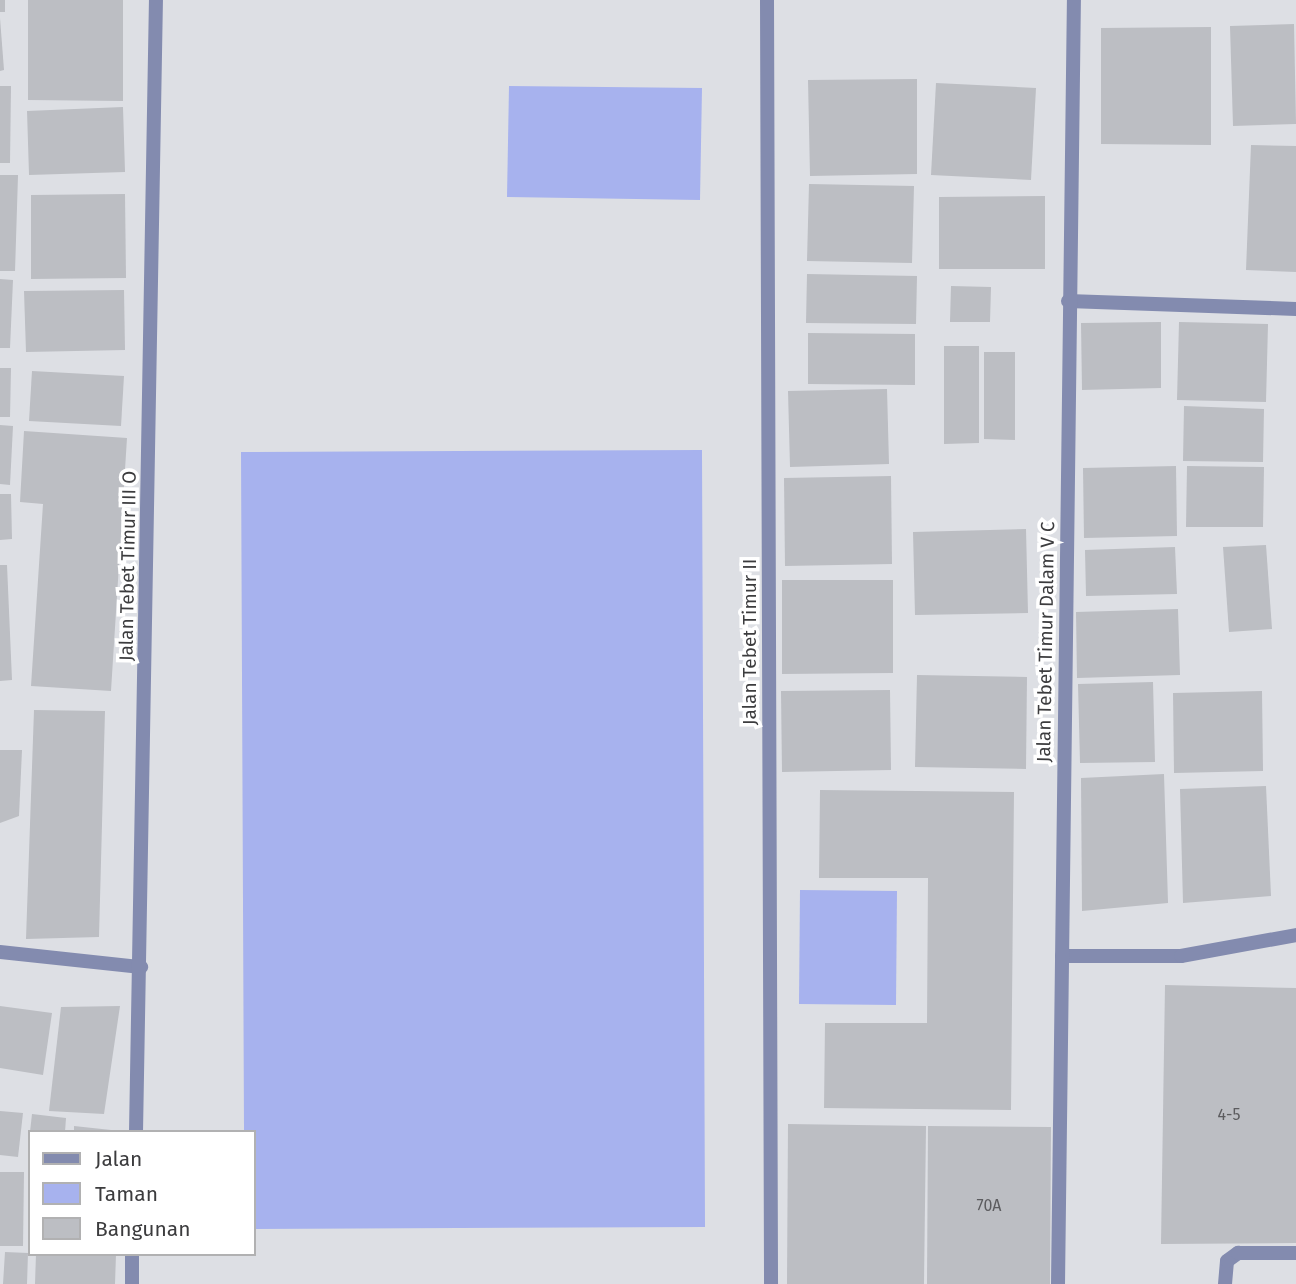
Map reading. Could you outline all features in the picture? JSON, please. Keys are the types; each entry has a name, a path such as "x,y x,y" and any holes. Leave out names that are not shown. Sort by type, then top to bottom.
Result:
{"street":[{"name":"Jalan Tebet Timur III O","path":"136,1130 156,0"},
{"name":"Jalan Tebet Timur II","path":"767,0 771,1284"},
{"name":"Jalan Tebet Timur Dalam V C","path":"1058,1284 1074,0"},
{"path":"1069,301 1296,309"},
{"path":"1062,956 1181,956 1296,935"},
{"path":"0,952 141,967"},
{"path":"1225,1284 1227,1261 1238,1253 1296,1253"},
{"path":"132,1256 132,1284"}],"green space":[{"path":"509,86 702,88 700,200 507,197"},
{"path":"702,450 705,1227 256,1229 256,1130 244,1130 241,452"},
{"path":"800,890 897,891 896,1005 799,1004"}],"building":[{"path":"0,0 5,0 5,12 0,12"},
{"path":"28,0 123,0 123,101 28,100"},
{"path":"0,18 4,70 0,71"},
{"path":"1294,24 1296,124 1233,126 1230,26"},
{"path":"1211,27 1211,145 1101,144 1101,28"},
{"path":"917,79 917,174 810,176 808,80"},
{"path":"936,83 1036,88 1031,180 931,175"},
{"path":"0,86 11,86 10,163 0,163"},
{"path":"123,107 125,172 29,175 27,111"},
{"path":"1251,145 1296,146 1296,272 1246,270"},
{"path":"0,175 18,175 15,271 0,271"},
{"path":"809,184 914,186 912,263 807,261"},
{"path":"125,194 126,278 31,279 31,195"},
{"path":"1045,196 1045,269 939,269 939,197"},
{"path":"807,274 917,276 916,324 806,323"},
{"path":"0,279 13,280 10,348 0,348"},
{"path":"951,286 991,287 990,322 950,322"},
{"path":"124,290 125,350 26,352 24,291"},
{"path":"1161,322 1161,388 1082,390 1081,323"},
{"path":"1179,322 1268,324 1266,402 1177,400"},
{"path":"808,333 915,334 915,385 808,384"},
{"path":"944,346 979,346 979,443 944,444"},
{"path":"984,352 1015,352 1015,440 984,439"},
{"path":"0,368 11,368 10,417 0,417"},
{"path":"32,371 124,376 121,426 29,421"},
{"path":"887,389 889,464 790,467 788,391"},
{"path":"1184,406 1264,409 1263,462 1183,461"},
{"path":"0,425 13,426 10,485 0,484"},
{"path":"24,431 127,438 111,691 31,686 43,504 20,502"},
{"path":"1176,466 1177,536 1084,538 1083,468"},
{"path":"1187,466 1264,467 1263,527 1186,527"},
{"path":"891,476 892,564 785,566 784,478"},
{"path":"0,494 11,494 12,539 0,540"},
{"path":"1026,529 1028,613 915,615 913,532"},
{"path":"1266,545 1272,629 1229,632 1223,547"},
{"path":"1175,547 1177,594 1086,596 1085,550"},
{"path":"0,565 7,565 12,680 0,681"},
{"path":"782,580 893,580 893,673 782,674"},
{"path":"1178,609 1180,675 1077,678 1076,612"},
{"path":"917,675 1027,677 1026,769 915,767"},
{"path":"1153,682 1155,762 1080,763 1078,684"},
{"path":"890,690 891,770 782,772 781,691"},
{"path":"1262,691 1263,771 1174,773 1173,693"},
{"path":"34,710 105,711 99,937 26,939"},
{"path":"0,750 22,750 19,816 0,823"},
{"path":"1164,774 1168,903 1082,911 1081,778"},
{"path":"1266,786 1271,896 1183,903 1180,789"},
{"path":"820,790 1014,792 1011,1110 824,1108 825,1023 927,1023 928,878 819,878"},
{"path":"1165,985 1296,988 1296,1243 1161,1244"},
{"path":"0,1006 52,1013 43,1075 0,1068"},
{"path":"120,1006 104,1114 49,1111 61,1007"},
{"path":"0,1111 23,1113 18,1157 0,1155"},
{"path":"32,1114 66,1118 65,1130 30,1130"},
{"path":"788,1124 926,1126 924,1284 787,1284"},
{"path":"74,1126 111,1130 74,1130"},
{"path":"928,1126 1051,1127 1050,1284 927,1284"},
{"path":"0,1172 24,1172 23,1246 0,1246"},
{"path":"5,1252 28,1253 27,1284 3,1284"},
{"path":"36,1256 116,1256 115,1284 35,1284"}]}
